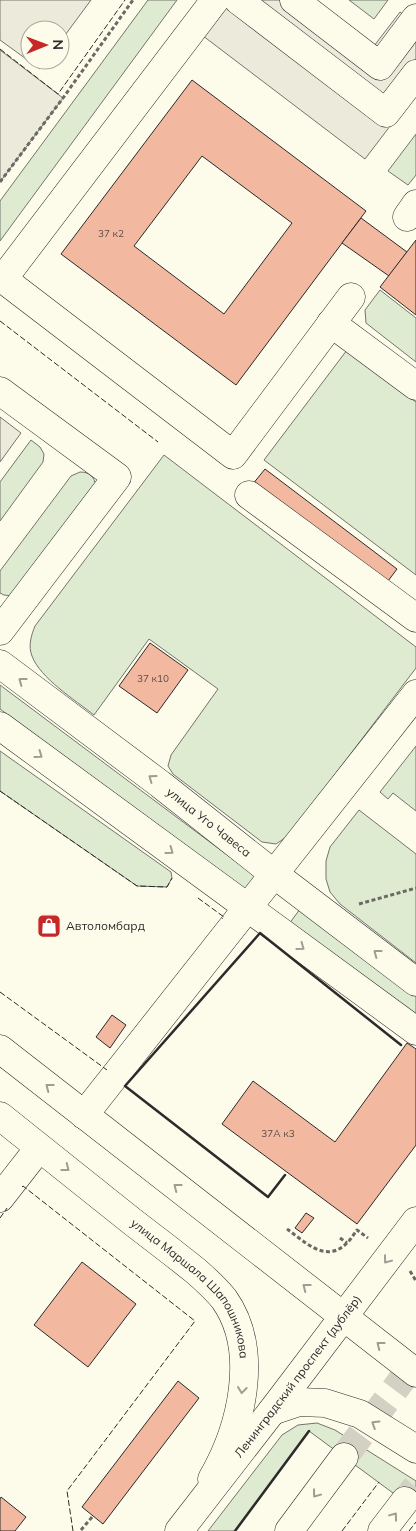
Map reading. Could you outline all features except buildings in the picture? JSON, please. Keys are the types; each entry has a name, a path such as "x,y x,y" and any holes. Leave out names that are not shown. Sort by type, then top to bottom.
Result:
{"street":[{"path":"215,0 3,279 233,455 351,297"},
{"path":"238,0 386,113 416,74"},
{"path":"294,0 380,66 416,18"},
{"path":"332,323 416,386"},
{"path":"0,391 117,477 0,632"},
{"path":"249,495 416,618"},
{"name":"улица Уго Чавеса","path":"0,664 160,784 416,982"},
{"path":"84,1115 416,694"},
{"path":"0,726 416,1032"},
{"path":"0,1049 416,1373"},
{"name":"улица Маршала Шапошникова","path":"0,1116 205,1279 224,1299 234,1317 240,1335 243,1356 244,1379 241,1405 233,1433 220,1464 184,1524"},
{"path":"0,1198 39,1148"},
{"name":"Ленинградский проспект (дублёр)","path":"184,1524 416,1221"},
{"path":"272,1411 299,1402 325,1403 360,1414 416,1449"},
{"path":"289,1531 344,1457"},
{"path":"382,1531 405,1501"}],"path":[{"path":"0,182 63,98 132,0"},
{"path":"351,906 416,888"},
{"path":"287,1229 317,1250 326,1252 333,1251 347,1243 357,1230 411,1272 416,1281"},
{"path":"340,1238 347,1243"},
{"path":"81,1530 93,1516"}],"green space":[{"path":"148,0 177,0 0,241 0,201"},
{"path":"349,0 388,0 374,19"},
{"path":"416,134 416,175 408,185 388,171"},
{"path":"380,290 416,318 416,362 366,323 365,310"},
{"path":"347,350 416,402 416,575 264,460"},
{"path":"31,440 40,447 44,454 43,462 0,521 0,482"},
{"path":"164,455 416,647 416,668 288,836 276,844 262,842 173,774 168,766 171,755 218,689 149,639 94,715 50,680 36,664 32,656 30,641 35,626"},
{"path":"80,472 91,475 96,486 12,596 0,593 0,571 71,476"},
{"path":"0,685 262,881 252,894 0,709"},
{"path":"416,746 416,811 393,793 388,799 380,792"},
{"path":"0,751 171,872 172,878 167,887 137,886 0,791"},
{"path":"359,810 416,854 416,963 340,904 330,892 326,879 326,861 330,847"},
{"path":"300,909 416,996 416,1018 289,924"},
{"path":"317,1423 335,1430 416,1481 416,1510 309,1431 235,1531 208,1531 282,1435 298,1425"}],"shaded area":[{"path":"0,0 91,0 70,28 70,20 20,20 20,54 0,40"},
{"path":"204,0 313,0 374,46 400,12 416,25 416,92 365,159 186,23"},
{"path":"0,50 20,65 20,70 26,70 63,98 0,182"},
{"path":"0,417 21,433 0,462"}],"tunnel":[{"path":"344,1457 416,1361"},
{"path":"405,1501 416,1487"}],"fence":[{"path":"0,49 58,94 125,0"},
{"path":"0,321 158,442"},
{"path":"0,791 137,886 167,887 172,878"},
{"path":"198,898 224,917 222,919"},
{"path":"0,992 107,1070"},
{"path":"22,1187 195,1321 67,1491 73,1531"},
{"path":"0,1218 7,1208"},
{"path":"342,1531 379,1482"},
{"path":"409,1531 416,1522"}],"wall":[{"path":"285,1175 268,1197 125,1086 260,933 401,1045"},
{"path":"235,1531 309,1431"}],"place":[{"name":"Автоломбард","path":"49,926"}]}
